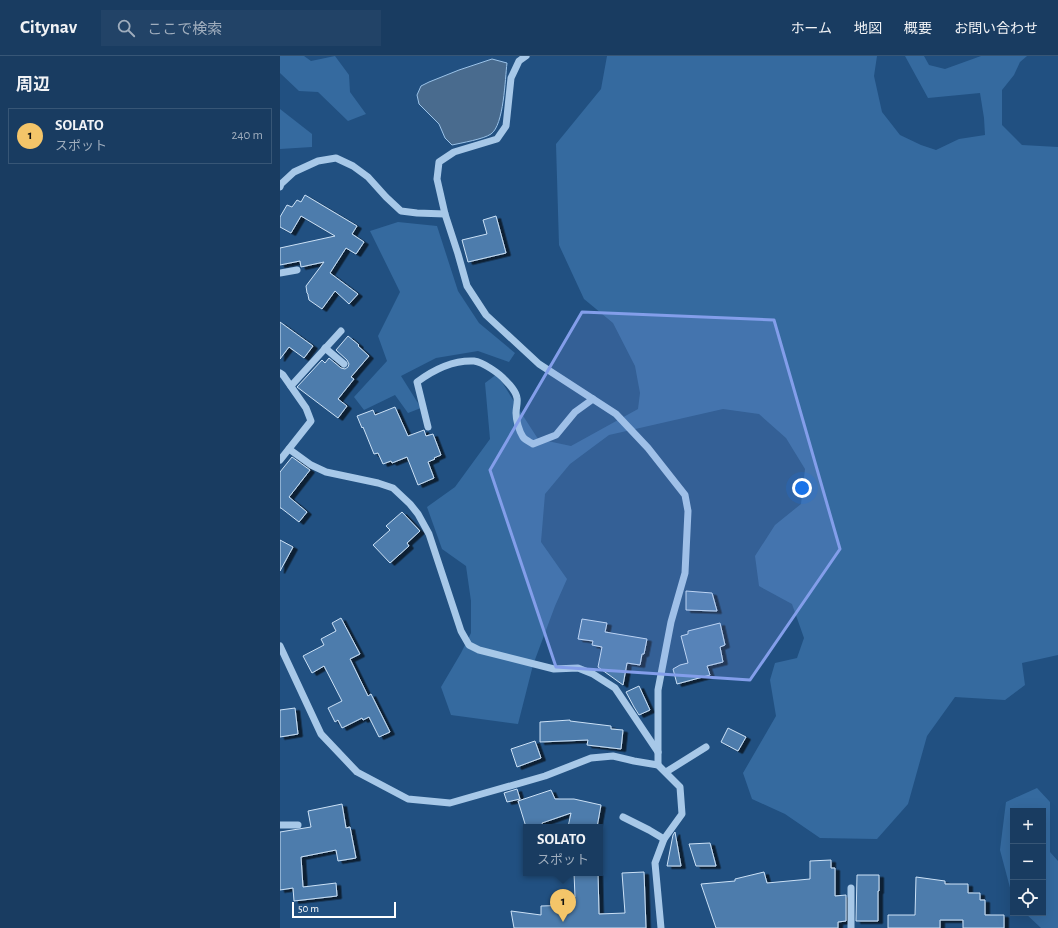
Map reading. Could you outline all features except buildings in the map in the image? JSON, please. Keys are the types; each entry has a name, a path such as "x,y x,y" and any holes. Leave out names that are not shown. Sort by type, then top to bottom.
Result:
{"street":[{"path":"526,56 519,61 511,78 506,126 497,139 454,152 439,162 437,179 445,214 467,286 486,315 539,364 616,414 648,448 686,495 688,511 685,573 671,622 658,690 658,765"},
{"path":"280,187 281,184 294,172 318,161 336,158 353,166 368,177 401,211 445,214"},
{"path":"280,273 297,270"},
{"path":"291,386 341,330"},
{"path":"325,348 344,364"},
{"path":"428,427 417,382 441,367 457,363 476,361 502,376 513,389 517,398 516,416 523,438 533,444 556,435 575,412 593,399"},
{"path":"280,373 283,375 306,408 311,421 280,460"},
{"path":"289,449 311,465 326,472 378,483 393,488 410,504 418,514 429,534 461,631 469,645 479,650 554,669 578,668 593,674 615,688 658,753"},
{"path":"280,646 321,734 357,772 408,799 450,803 545,776 592,758 613,756 658,765 680,787 682,814 664,839 656,863 661,928"},
{"path":"666,772 706,747"},
{"path":"623,817 650,830 664,839"},
{"path":"280,825 298,824"},
{"path":"851,888 851,928"}],"highlighted area":[{"path":"582,312 774,320 840,549 750,680 556,667 490,470"}],"shaded area":[{"path":"280,56 304,56 311,61 335,56 349,75 350,92 366,114 348,121 318,92 299,91 280,73"},
{"path":"607,56 877,56 874,76 882,112 900,135 936,150 959,139 985,135 980,93 928,98 905,56 924,56 929,65 945,69 981,56 1027,56 1020,62 1014,75 1002,90 1002,125 1022,145 1058,147 1058,655 1022,663 1025,685 1005,700 955,697 927,736 908,804 877,839 820,838 785,814 752,799 743,773 776,716 770,680 775,663 797,658 804,638 792,604 759,586 755,556 775,525 801,504 805,469 786,438 759,414 723,409 609,435 570,464 545,494 541,542 567,579 555,606 533,665 518,724 451,715 441,687 471,633 471,601 466,566 442,549 427,507 455,487 490,439 485,383 497,374 538,439 571,446 638,409 640,393 635,366 613,323 584,299 559,245 556,144 601,89"},
{"path":"492,59 507,63 499,121 491,134 483,138 452,145 445,138 439,124 419,104 417,95 421,86 459,70"},
{"path":"280,109 312,134 312,147 280,149"},
{"path":"398,222 437,226 458,291 479,323 515,353 509,362 478,351 436,358 401,376 421,408 408,413 395,395 364,410 354,397 387,361 378,336 400,292 370,231"},
{"path":"1037,788 1050,802 1050,852 1058,861 1058,928 1041,928 1028,916 1046,916 1046,808 1010,808 1010,888 1000,850 1006,802"}],"place":[{"name":"SOLATO","path":"563,922"}]}
